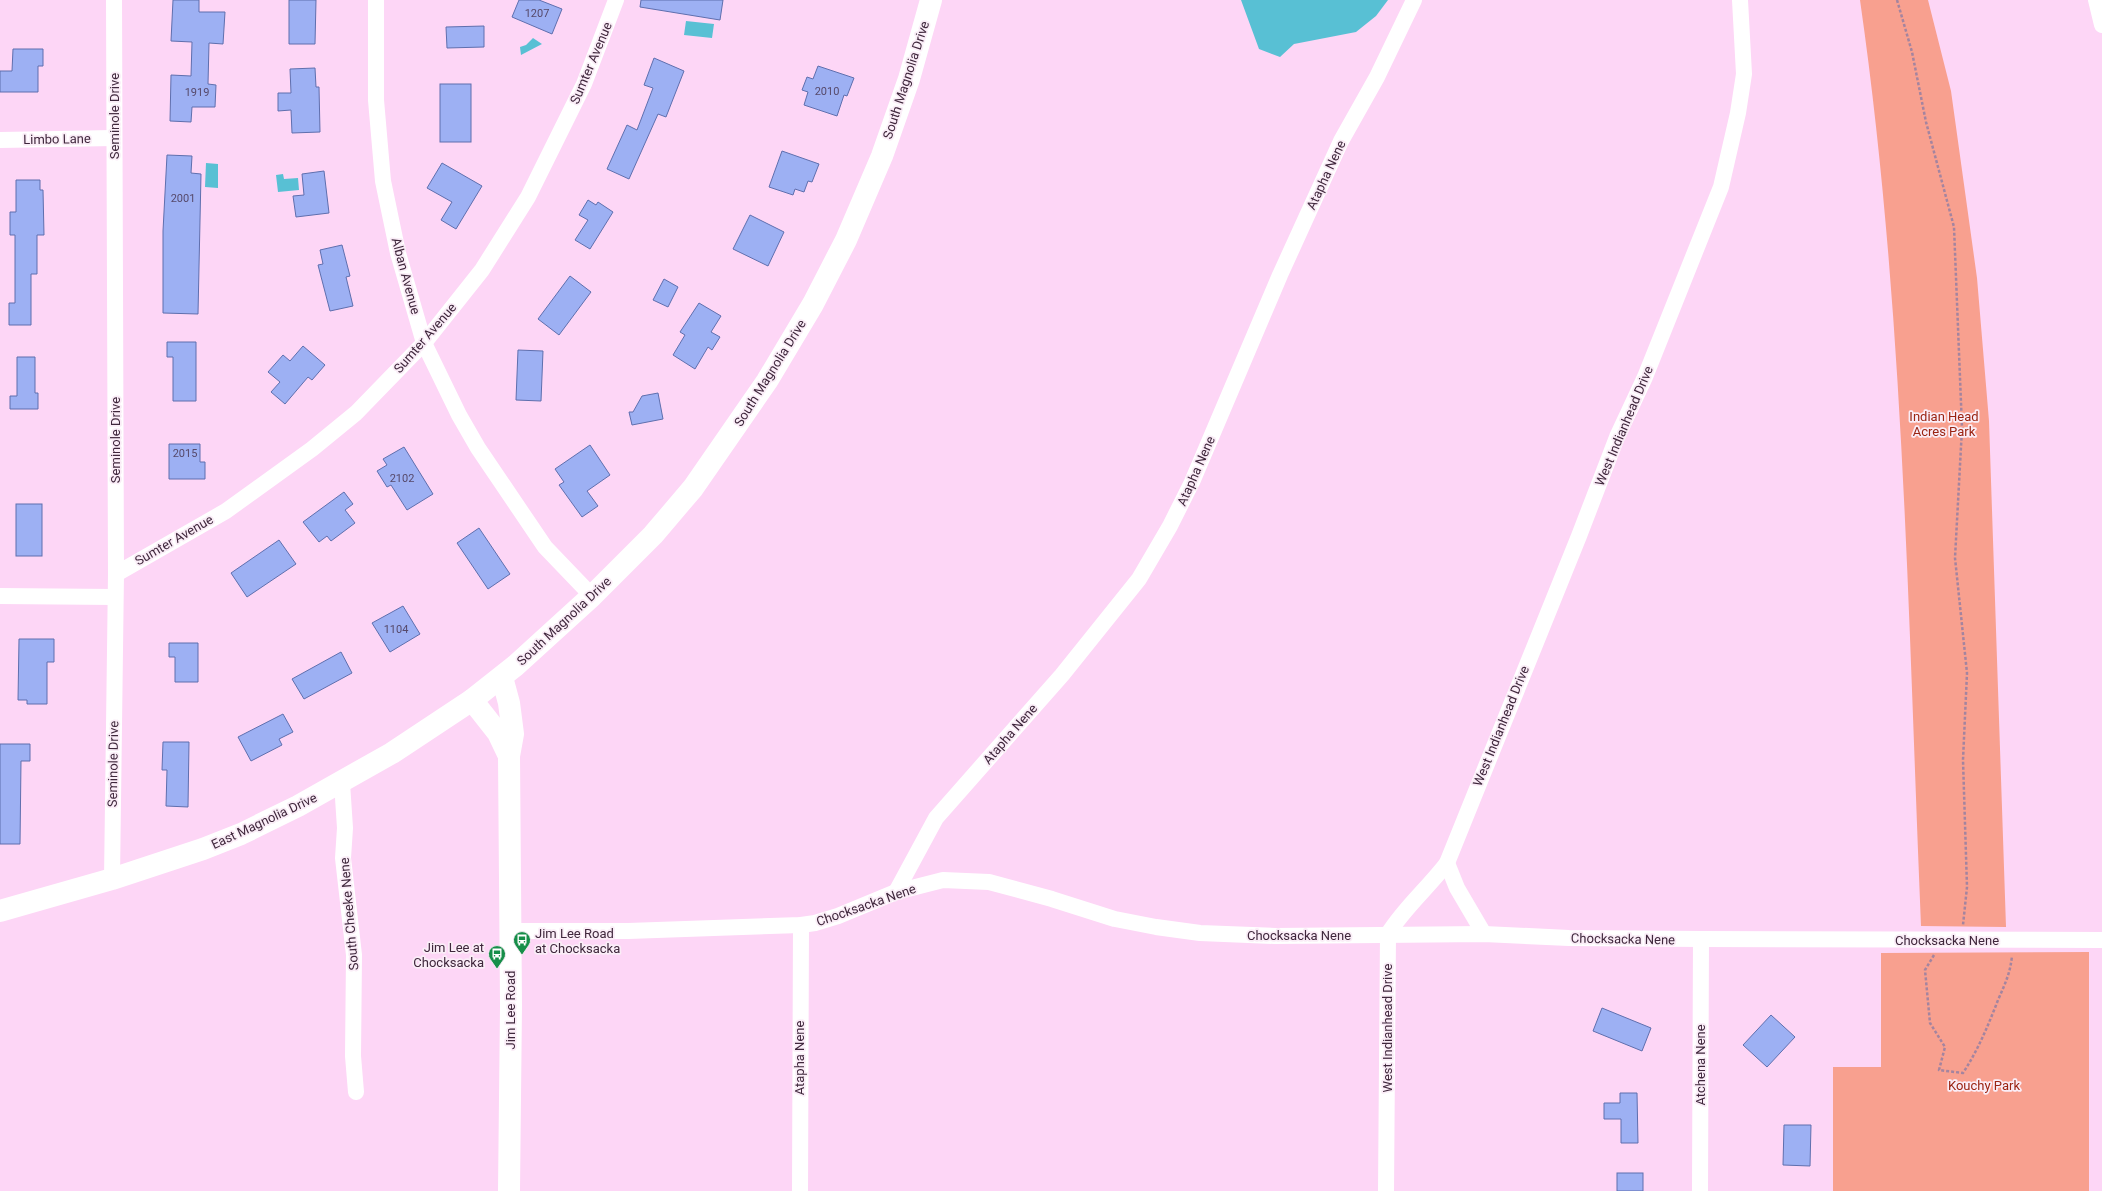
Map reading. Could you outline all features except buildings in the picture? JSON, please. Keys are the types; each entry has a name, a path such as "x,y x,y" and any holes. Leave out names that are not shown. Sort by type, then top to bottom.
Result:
{"main road":[{"name":"South Magnolia Drive","path":"502,678 592,596 653,534 693,488 767,381 813,304 846,240 882,156 909,79 931,0"},
{"name":"East Magnolia Drive","path":"0,911 112,879 203,849 242,834 342,783 392,753 472,700 502,678"},
{"name":"Jim Lee Road","path":"502,678 509,703 513,734 509,756 509,1191"},
{"name":"Jim Lee Road","path":"472,700 498,733 509,756"}],"street":[{"name":"Seminole Drive","path":"112,879 116,574 114,0"},
{"name":"Alban Avenue","path":"376,0 376,100 383,181 398,253 424,343 459,415 478,448 545,547 592,596"},
{"name":"Sumter Avenue","path":"116,574 226,511 312,449 356,413 424,343 482,270 528,197 584,84 616,0"},
{"name":"Atapha Nene","path":"896,892 936,818 1062,675 1143,572 1170,526 1192,482 1280,275 1341,141 1377,77 1414,0"},
{"name":"West Indianhead Drive","path":"1386,1191 1388,934 1397,920 1447,863 1560,579 1580,536 1617,437 1645,377 1721,187 1738,113 1744,74 1740,0"},
{"path":"2096,0 2102,25"},
{"name":"Limbo Lane","path":"0,140 114,138"},
{"path":"0,596 115,597"},
{"name":"South Cheeke Nene","path":"342,783 344,828 343,858 354,955 353,1056 356,1092"},
{"path":"1447,863 1457,888 1484,934"},
{"name":"Chocksacka Nene","path":"510,931 628,931 712,926 801,925 815,923 838,916 896,892 943,880 990,882 1052,899 1115,919 1156,927 1200,933 1275,936 1484,934 1569,938 2102,940"},
{"name":"Atapha Nene","path":"800,1191 801,925"},
{"name":"Atchena Nene","path":"1700,1191 1701,939"}],"path":[{"path":"1897,0 1912,52 1926,122 1954,226 1962,428 1955,558 1967,673 1963,760 1967,887 1961,940"},
{"path":"1944,940 1925,970 1930,1023 1945,1047 1940,1070 1963,1073 1975,1054 1989,1025 2010,972 2013,939"}],"green space":[{"name":"Indian Head Acres Park","path":"1860,0 1928,0 1951,91 1977,278 1989,421 2006,927 1921,926 1908,578 1895,346 1875,115"},
{"name":"Kouchy Park","path":"2089,952 2089,1191 1833,1191 1833,1067 1881,1067 1881,953"}],"water":[{"path":"1241,0 1388,0 1376,16 1356,32 1294,44 1280,57 1259,49"},
{"path":"686,21 714,24 712,38 684,35"},
{"path":"533,38 542,44 521,55 520,47 526,45"},
{"path":"206,163 218,164 218,188 205,187"},
{"path":"283,174 284,179 298,178 299,190 278,192 276,175"}],"place":[{"name":"Jim Lee Road at Chocksacka","path":"522,955"},
{"name":"Jim Lee at Chocksacka","path":"497,969"}]}
